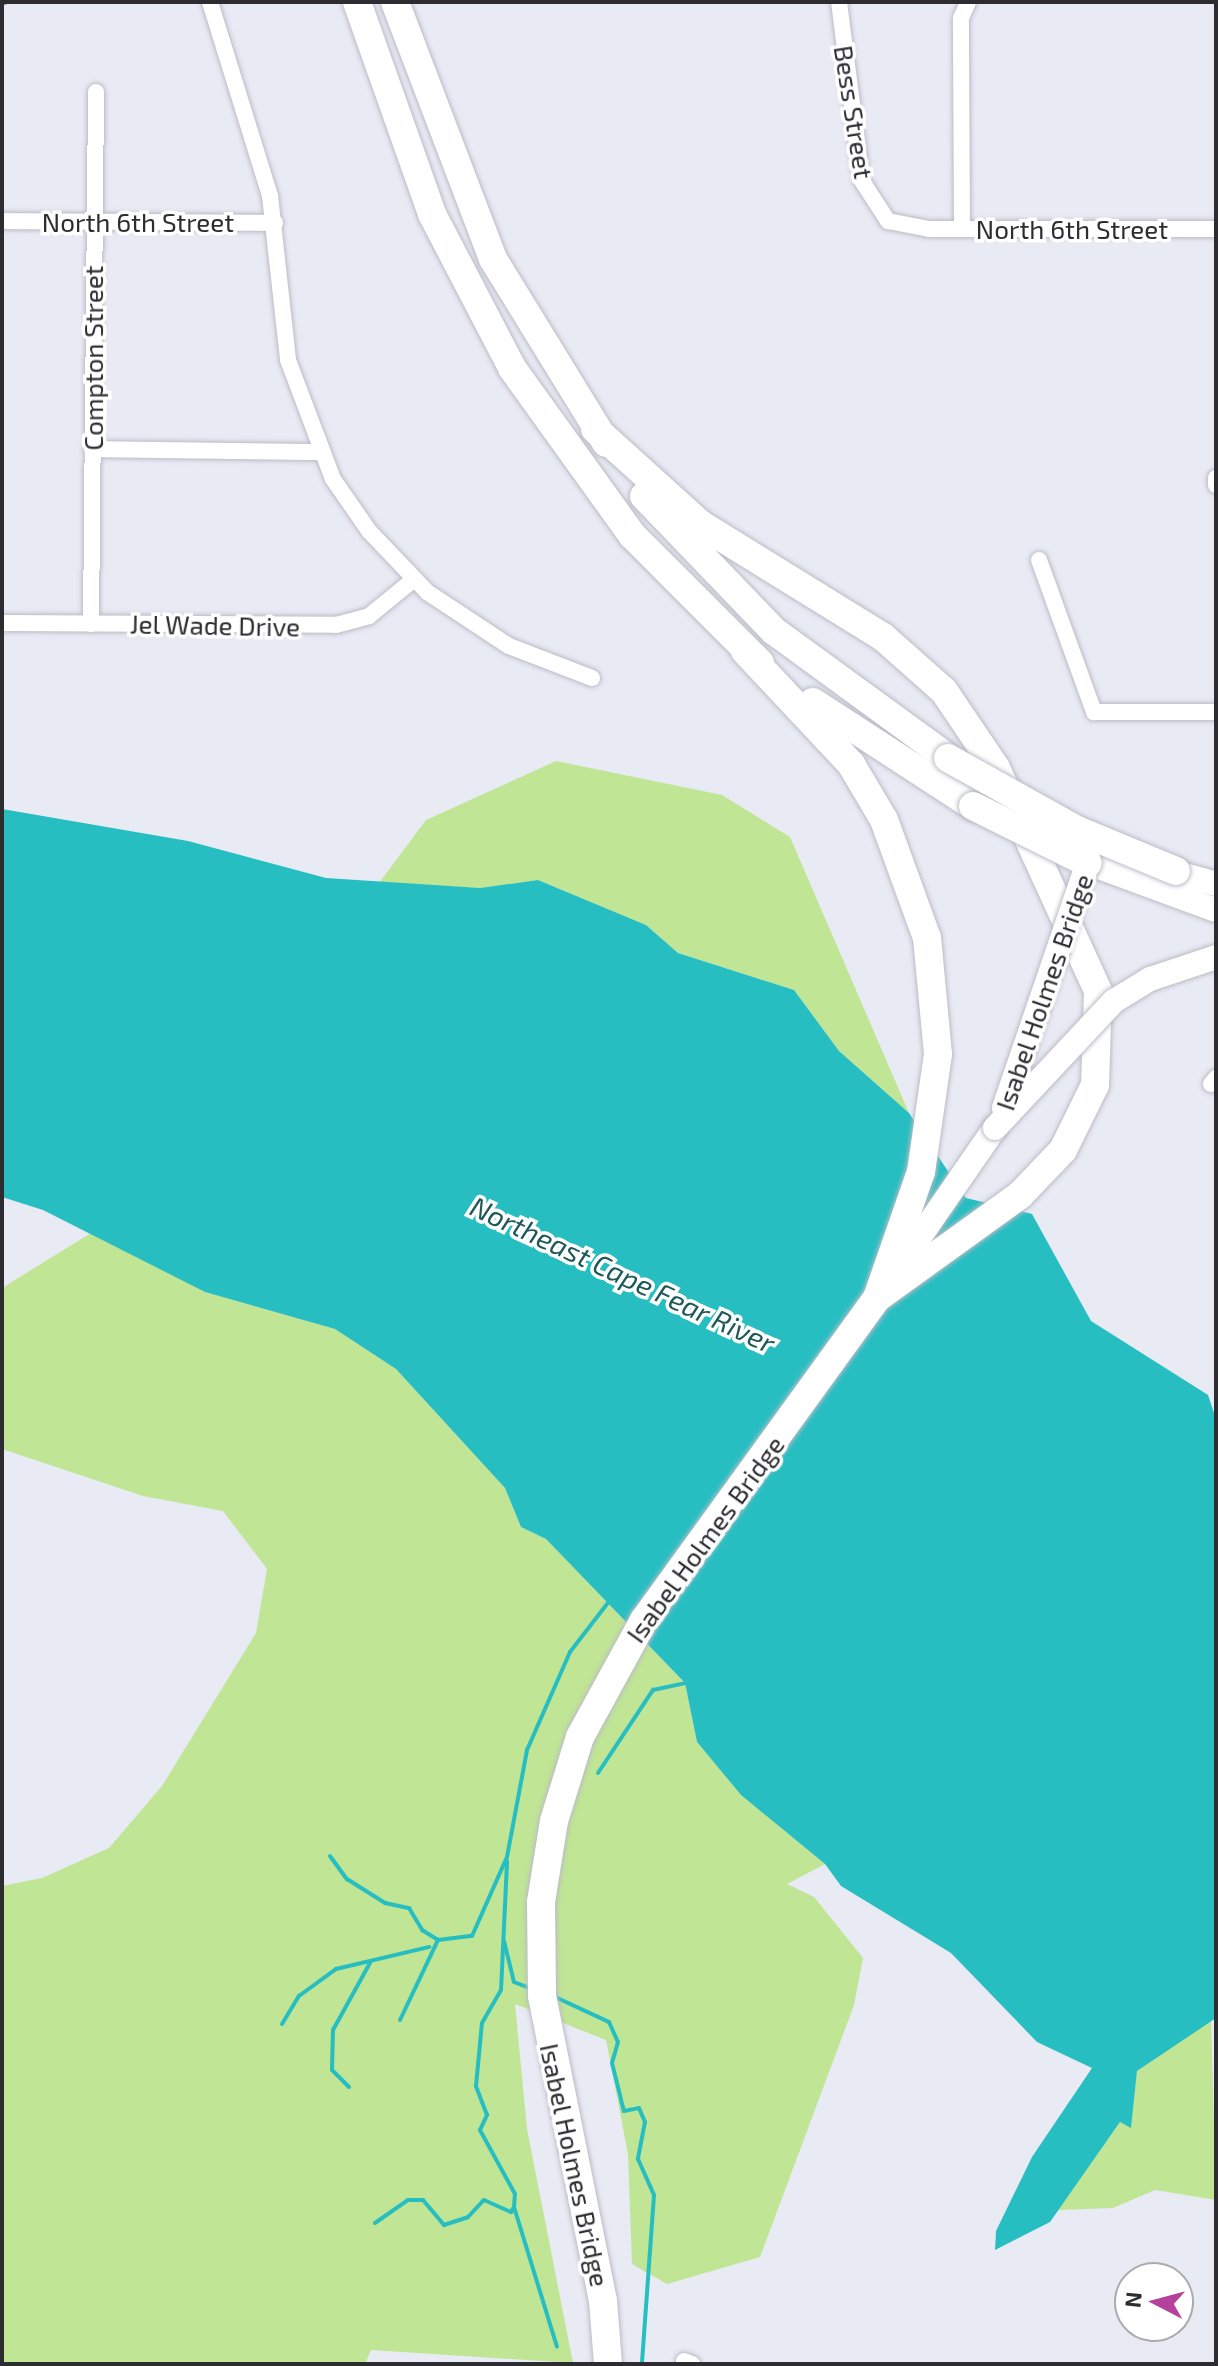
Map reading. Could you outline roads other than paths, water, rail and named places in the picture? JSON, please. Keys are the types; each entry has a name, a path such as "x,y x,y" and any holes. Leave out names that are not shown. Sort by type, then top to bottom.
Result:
{"highway":[{"path":"357,2 432,214 512,368 632,535 851,764 884,820 927,938 938,1054 921,1172 877,1298"},
{"path":"395,2 493,259 595,429 641,492 774,631 948,758 1077,830 1176,871"},
{"path":"595,429 700,524 883,637 944,691 996,768 1098,991 1095,1085 1063,1150 1020,1195 877,1298"},
{"path":"745,651 901,765 973,806 1088,863"},
{"name":"Isabel Holmes Bridge","path":"608,2364 603,2301 549,2048 541,1902 554,1821 580,1737 644,1620 877,1298"}],"main road":[{"name":"Isabel Holmes Bridge","path":"877,1298 995,1128 1088,863 1103,858 1176,871 1216,884"},
{"path":"1088,863 1205,907"},
{"path":"995,1128 1114,1001 1150,979 1216,957"}],"street":[{"path":"210,2 275,223 288,360 320,452 369,531 413,580 481,631 592,678"},
{"name":"Bess Street","path":"839,2 865,189 888,221 929,229"},
{"path":"962,229 961,18 968,2"},
{"name":"Compton Street","path":"91,624 96,92"},
{"name":"North 6th Street","path":"2,221 275,223"},
{"name":"North 6th Street","path":"929,229 1216,229"},
{"path":"92,449 320,452"},
{"path":"1216,478 1216,485"},
{"path":"1039,560 1094,712 1216,712"},
{"name":"Jel Wade Drive","path":"2,623 336,625 369,616 413,580"}],"water":[{"name":"Northeast Cape Fear River","path":"2,809 188,841 326,878 480,888 538,880 646,925 678,953 794,990 839,1051 909,1113 966,1198 1032,1214 1091,1321 1208,1395 1216,1419 1216,2018 1137,2071 1131,2128 1120,2122 1050,2222 995,2250 996,2231 1032,2157 1092,2068 1037,2042 951,1953 841,1886 825,1864 741,1795 697,1742 685,1683 546,1539 521,1527 505,1488 396,1369 335,1329 205,1292 43,1210 2,1197"}],"waterway":[{"path":"330,1856 347,1879 385,1903 409,1908 422,1930 438,1940 472,1936 507,1857 527,1750 570,1652 610,1600"},
{"path":"598,1773 653,1690 685,1683"},
{"path":"375,2223 408,2200 423,2200 444,2225 468,2217 484,2200 511,2212 514,2207 515,2194 480,2130 487,2115 476,2086 482,2023 501,1990 507,1861"},
{"path":"400,2020 438,1940"},
{"path":"504,1941 514,1982 530,1988"},
{"path":"282,2024 299,1996 336,1969 429,1947"},
{"path":"349,2087 332,2070 333,2030 370,1963"},
{"path":"553,1996 609,2022 618,2042 612,2063 624,2111 639,2108 645,2122 638,2159 654,2195 642,2364"},
{"path":"514,2207 557,2347"}],"railway":[{"path":"2,3 7,2"}]}
